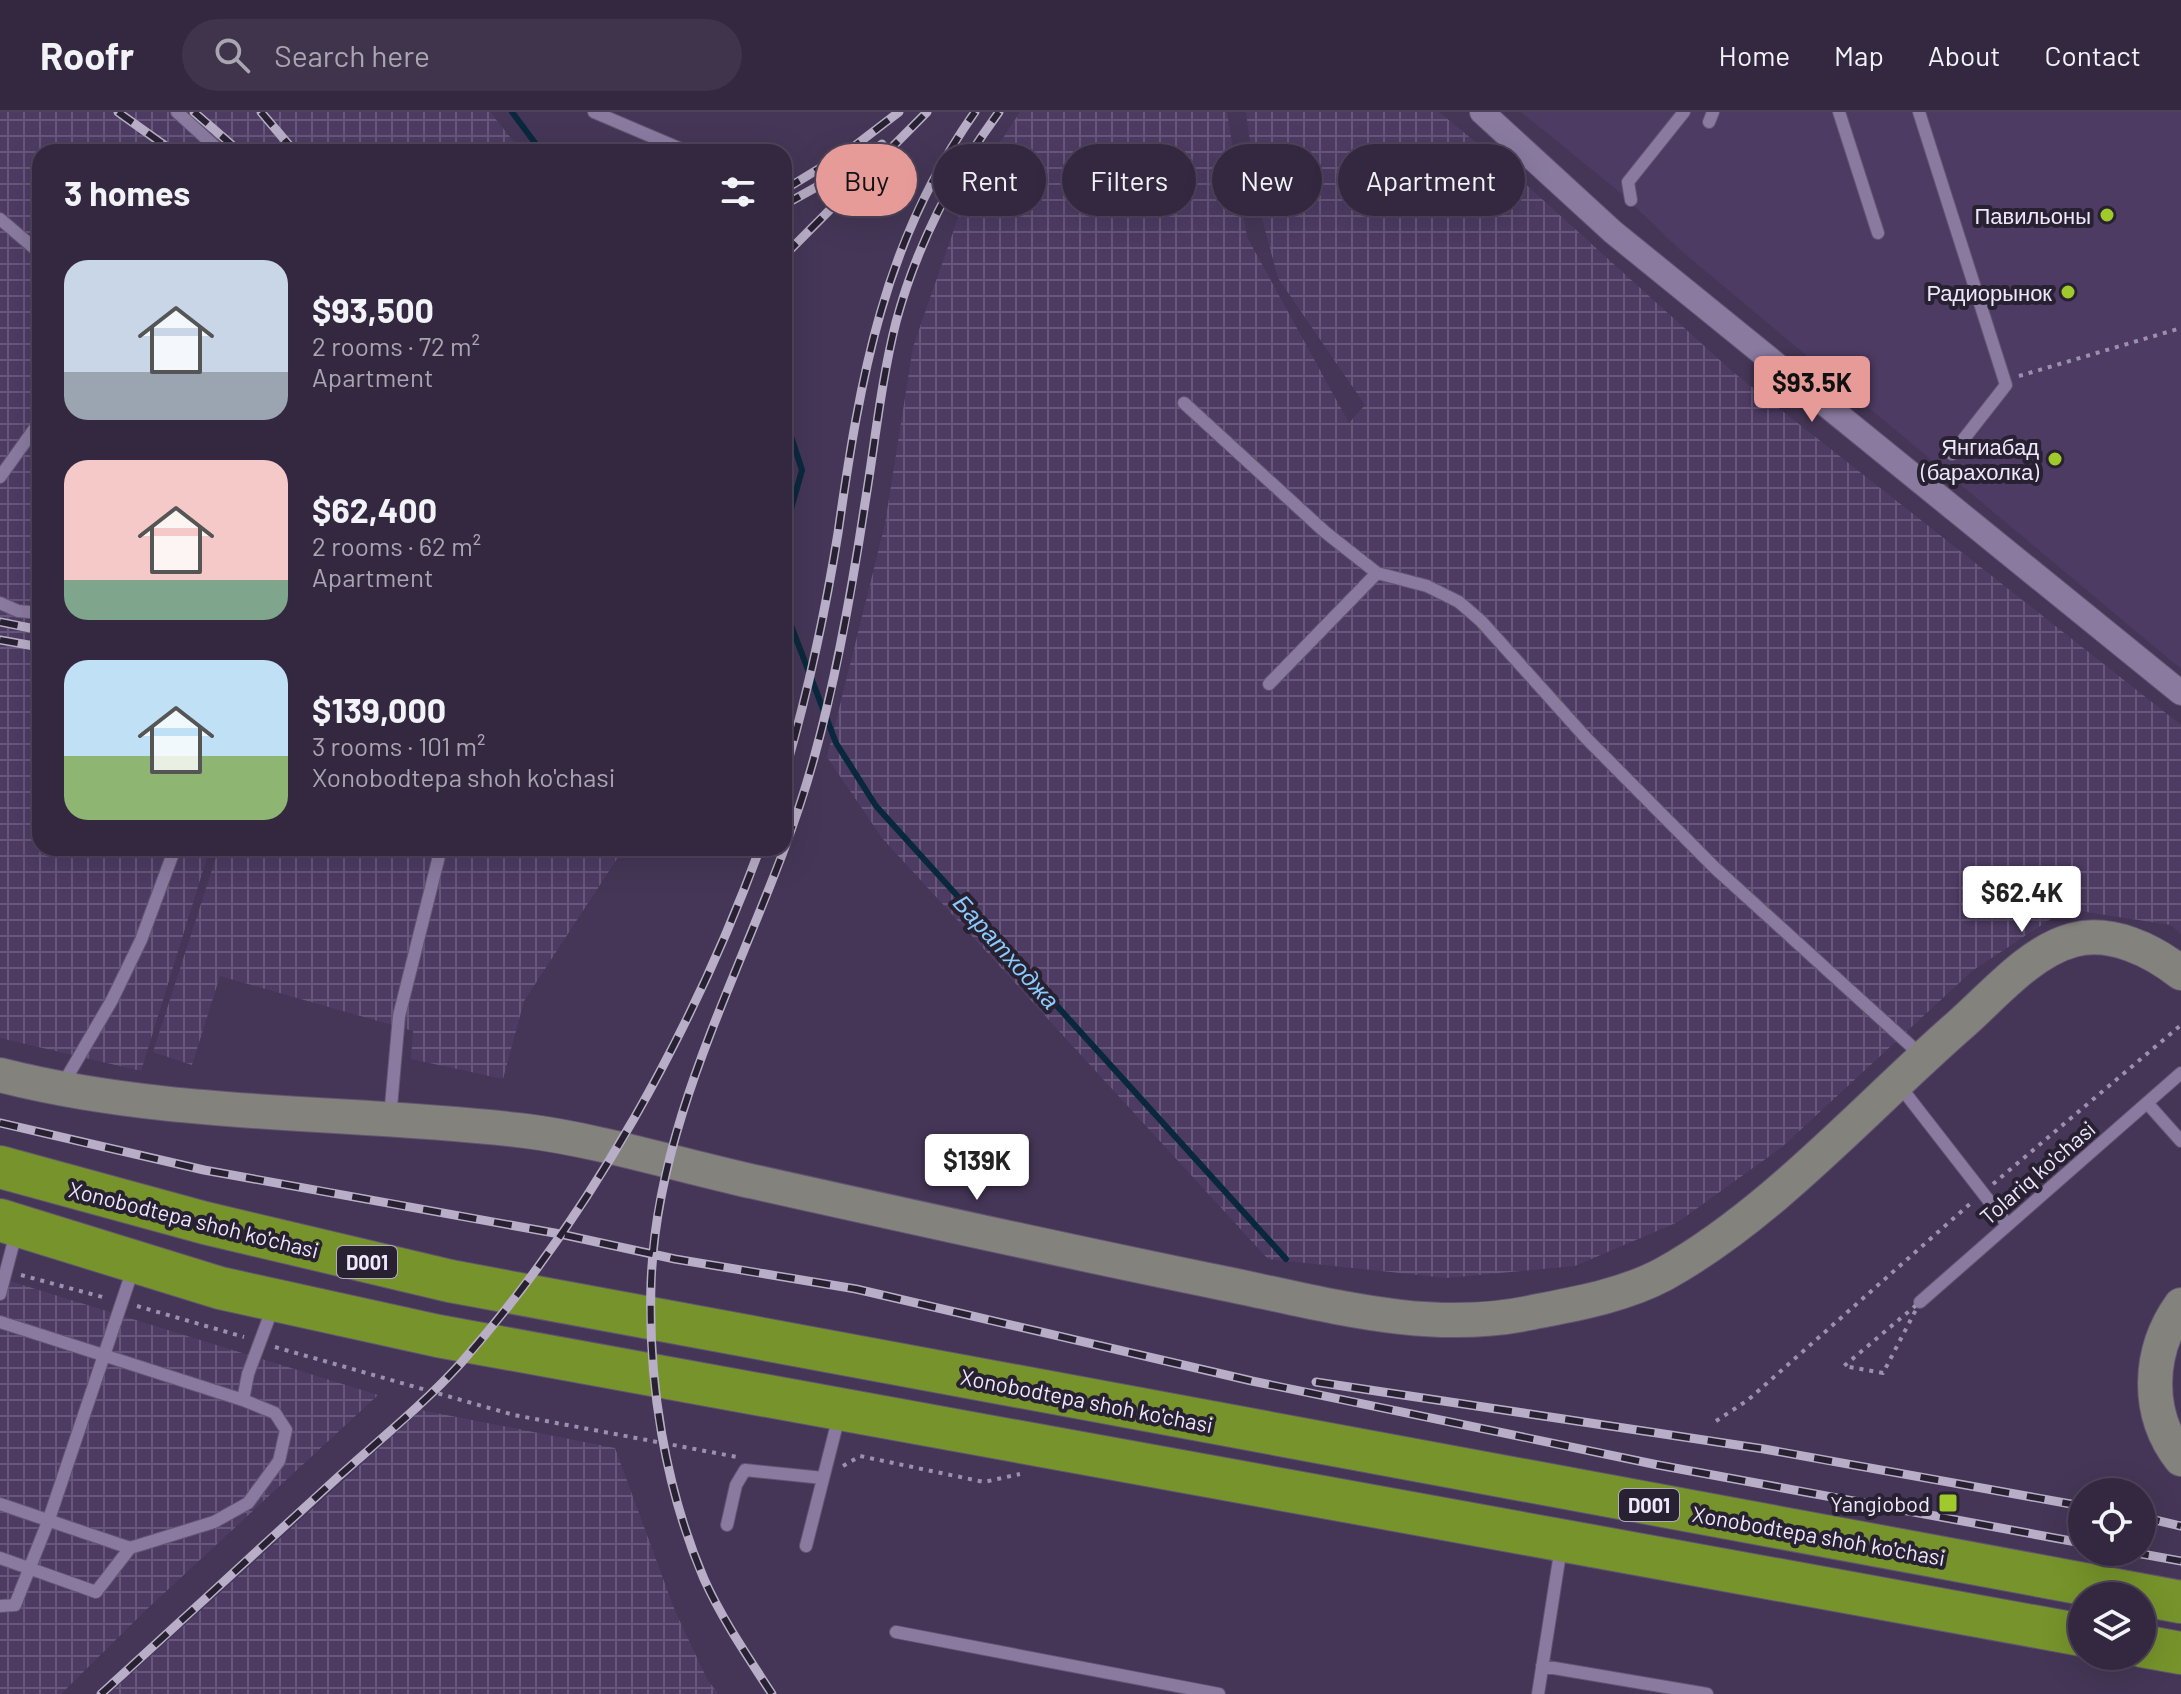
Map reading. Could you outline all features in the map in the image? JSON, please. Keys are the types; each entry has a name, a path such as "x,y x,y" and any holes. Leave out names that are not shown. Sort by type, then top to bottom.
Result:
{"highway":[{"name":"Xonobodtepa shoh ko'chasi","path":"0,1167 205,1223 450,1281 2181,1602"},
{"name":"D001","path":"9,1223 135,1262 275,1300 438,1336 1562,1540 2068,1645"},
{"path":"438,1336 450,1281"},
{"path":"727,1388 738,1334"},
{"path":"2156,1656 2181,1653"}],"street":[{"path":"1482,112 1613,232 2181,693"},
{"path":"0,1075 60,1090 169,1105 529,1132 1067,1252 1380,1315 1470,1319 1518,1316 1564,1306 1625,1290 1664,1274 1750,1215 2033,961 2065,943 2088,938 2134,945 2181,973"},
{"path":"2181,1305 2164,1333 2154,1386 2164,1431 2181,1459"}],"lane":[{"path":"177,112 212,144"},
{"path":"594,112 669,144"},
{"path":"1631,200 1628,182 1684,112"},
{"path":"1839,112 1878,233"},
{"path":"1919,112 2006,385 1952,454"},
{"path":"0,219 32,246"},
{"path":"1184,403 1325,532 1377,573 1427,586 1459,602 1481,621 1587,739 1715,868 1923,1057"},
{"path":"0,477 32,432"},
{"path":"1269,684 1377,573"},
{"path":"0,603 18,611 32,612"},
{"path":"60,1090 112,1000 141,940 172,856"},
{"path":"390,1122 399,1016 439,856"},
{"name":"Tolariq ko'chasi","path":"1920,1302 2181,1073"},
{"path":"1897,1082 2007,1224"},
{"path":"2148,1104 2181,1141"},
{"path":"0,1294 9,1223"},
{"path":"0,1606 15,1605 49,1519 135,1262"},
{"path":"243,1400 248,1374 275,1300"},
{"path":"0,1322 243,1400 275,1413 286,1430 279,1461 248,1503 214,1522 130,1548 96,1592 0,1558"},
{"path":"806,1546 841,1409"},
{"path":"727,1525 736,1485 745,1470 823,1478"},
{"path":"0,1504 130,1548"},
{"path":"1538,1694 1562,1540"},
{"path":"896,1632 1219,1694"},
{"path":"1542,1666 1707,1694"}],"path":[{"path":"2015,378 2181,328"},
{"path":"1716,1421 1748,1400 1981,1194 2181,1025"},
{"path":"12,1272 108,1298"},
{"path":"123,1302 252,1340"},
{"path":"1920,1302 1883,1373 1844,1366 1876,1339 1920,1302"},
{"path":"266,1344 514,1415 742,1458"},
{"path":"836,1471 860,1456 984,1482 1026,1473"}],"shaded area":[{"path":"0,112 490,112 516,144 32,144 32,856 208,856 141,1071 0,1038"},
{"path":"1020,112 1227,112 1232,144 1212,144 1212,216 1244,216 1247,237 1349,423 1365,405 1278,278 1261,216 1322,216 1322,144 1250,144 1246,112 1439,112 1478,144 1338,144 1338,216 1525,216 1525,184 1733,372 2181,725 2181,934 2171,925 2066,909 1972,971 1782,1147 1678,1222 1575,1266 1447,1278 1268,1259 882,838 827,757 885,524 913,347 959,216 1046,216 1046,144 999,144"},
{"name":"Янгиабад (барахолка)","path":"1521,112 2181,112 2181,669 1678,248 1622,194"},
{"path":"216,856 619,856 524,1001 503,1079 411,1059 413,1031 220,976 192,1065 153,1052"},
{"path":"0,1278 378,1395 147,1609 61,1694 0,1694"},
{"path":"421,1410 615,1448 675,1611 708,1681 719,1694 109,1694"}],"waterway":[{"name":"Баратходжа","path":"512,112 536,144"},
{"name":"Баратходжа","path":"792,439 802,470 792,506"},
{"name":"Баратходжа","path":"792,628 836,743 876,806 1286,1259"}],"railway":[{"path":"118,112 163,144"},
{"path":"194,112 231,144"},
{"path":"261,112 288,144"},
{"path":"792,185 848,151 899,112"},
{"path":"792,248 927,112"},
{"path":"792,745 821,624 856,421 880,314 918,211 944,161 975,112"},
{"path":"792,827 830,695 860,535 886,367 904,294 925,239 951,186 999,112"},
{"path":"792,201 816,187"},
{"path":"0,622 32,628"},
{"path":"0,640 32,646"},
{"path":"101,1694 432,1393 508,1306 553,1247 634,1119 703,985 757,856"},
{"path":"772,1694 711,1594 679,1508 669,1472 656,1396 651,1284 658,1215 672,1148 717,1017 781,856"},
{"path":"0,1123 204,1170 560,1234 675,1259 856,1289 1252,1381 1658,1465 2068,1540"},
{"path":"1316,1382 1764,1449 2068,1503"},
{"path":"2156,1520 2181,1526"},
{"path":"2156,1556 2181,1561"}],"place":[{"name":"Павильоны","path":"2107,215"},
{"name":"Радиорынок","path":"2068,292"},
{"name":"Янгиабад (барахолка)","path":"2055,459"},
{"name":"Yangiobod","path":"1948,1503"}]}
